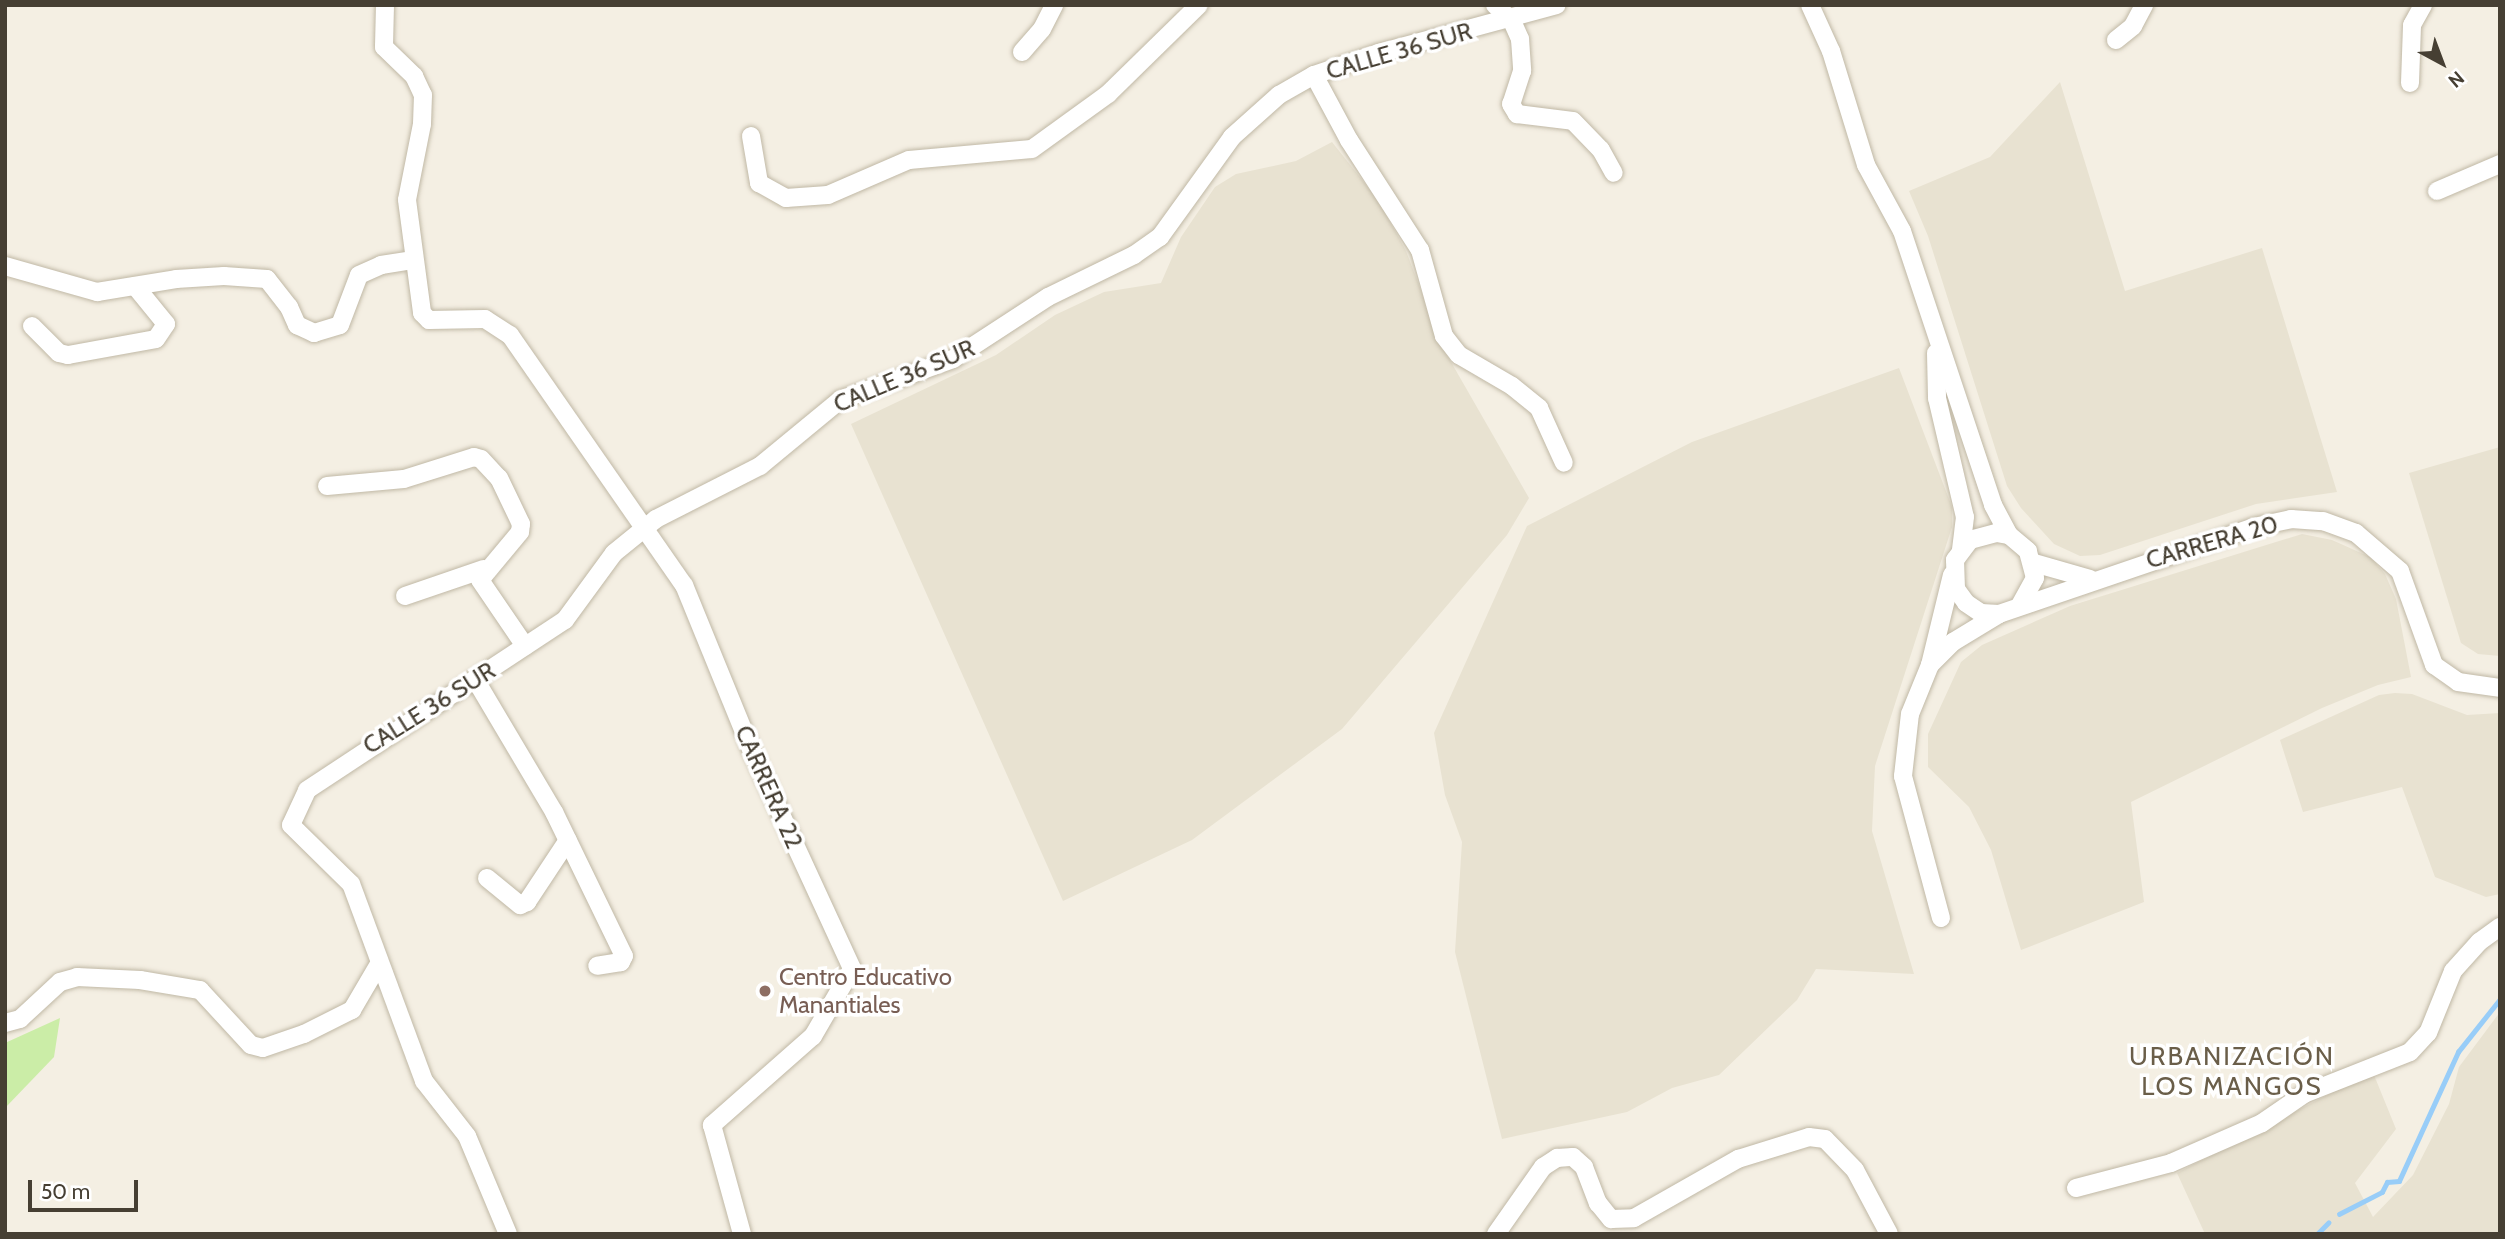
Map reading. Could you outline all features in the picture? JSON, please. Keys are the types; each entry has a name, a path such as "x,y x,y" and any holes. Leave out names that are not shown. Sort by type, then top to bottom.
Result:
{"street":[{"path":"5,266 78,290 97,292 224,276 267,279 289,307 297,325 314,333 340,325 359,275 380,265 414,260 407,200 422,124 423,94 414,76 384,47 385,5"},
{"path":"1022,51 1042,29 1054,5"},
{"path":"751,136 759,183 786,198 828,195 909,160 1032,149 1108,94 1199,5"},
{"path":"1495,5 1512,21 1523,54 1511,104 1517,114 1573,121 1601,150 1614,173"},
{"name":"CALLE 36 SUR","path":"379,964 351,884 291,825 307,790 326,773 565,620 614,553 644,527 760,466 839,400 953,359 1048,297 1134,255 1177,218 1220,153 1257,113 1314,75 1379,53 1512,21 1557,5"},
{"path":"1810,5 1831,51 1866,165 1902,231 1935,339 1993,505 2009,535 2028,551 2034,563 2035,578 2020,605 1998,614 1953,642 1930,665"},
{"path":"2116,40 2133,26 2144,5"},
{"path":"2410,83 2412,25 2423,5"},
{"path":"1314,75 1349,141 1420,250 1444,336 1459,355 1512,386 1539,408 1564,463"},
{"path":"2437,191 2500,164"},
{"name":"CARRERA 22","path":"414,260 422,313 429,320 485,318 510,335 684,585 745,736 852,969 813,1036 712,1125 742,1234"},
{"path":"32,326 59,353 68,355 156,339 166,324 135,286"},
{"path":"1935,339 1937,398 1965,517 1961,550 1930,665 1910,714 1903,776 1941,918"},
{"path":"327,486 404,479 474,457 481,459 499,478 521,524 520,532 484,569 405,596"},
{"name":"CARRERA 20","path":"2020,605 2090,579 2254,527 2291,519 2323,521 2356,533 2400,571 2423,645 2445,676 2470,685 2500,688"},
{"path":"1961,550 1982,534 2009,535"},
{"path":"2034,563 2090,579"},
{"path":"484,569 482,586 525,646"},
{"path":"1953,572 1956,589 1966,603 1981,612 1998,614"},
{"path":"475,678 568,840 624,956 621,962 597,966"},
{"path":"487,878 520,905 527,902 568,840"},
{"path":"2076,1188 2171,1163 2262,1123 2304,1094 2410,1052 2428,1033 2453,971 2479,942 2500,927"},
{"path":"5,1023 20,1019 60,982 77,977 140,980 200,990 251,1045 263,1048 304,1034 352,1010 379,964"},
{"path":"379,964 424,1081 467,1136 508,1234"},
{"path":"1496,1234 1543,1167 1556,1158 1573,1157 1584,1167 1598,1203 1611,1219 1634,1218 1738,1159 1809,1137 1825,1139 1855,1170 1889,1234"}],"shaded area":[{"path":"2060,82 2125,291 2262,248 2337,492 2256,504 2100,555 2080,556 2054,544 2021,508 2007,486 1928,236 1909,191 1990,157"},
{"path":"1332,142 1378,200 1406,251 1443,348 1529,498 1507,535 1342,729 1192,840 1063,901 851,424 996,355 1055,315 1104,292 1161,283 1181,237 1215,187 1236,174 1296,161"},
{"path":"1899,368 1952,507 1952,527 1875,766 1872,831 1914,974 1816,969 1797,1000 1719,1075 1672,1088 1627,1112 1502,1139 1455,952 1462,842 1445,795 1434,733 1527,526 1692,442"},
{"path":"2500,447 2500,656 2478,654 2461,643 2409,473"},
{"path":"2302,534 2332,540 2370,557 2385,574 2396,599 2411,677 2378,685 2322,708 2131,802 2144,902 2021,950 1991,850 1969,807 1928,767 1928,734 1961,662 1982,645 2070,606"},
{"path":"2412,694 2467,715 2500,713 2500,894 2486,897 2435,877 2402,787 2303,812 2280,740 2379,695"},
{"path":"2500,1012 2500,1234 2205,1234 2177,1173 2358,1079 2374,1075 2396,1129 2355,1183 2373,1217 2413,1175 2449,1104 2459,1067"}],"green space":[{"path":"60,1018 54,1057 5,1108 5,1043"}],"waterway":[{"path":"2339,1214 2382,1192 2387,1182 2399,1181 2458,1052 2500,999"},
{"path":"2317,1234 2328,1223"}],"place":[{"name":"Centro Educativo Manantiales","path":"765,991"}],"district":[{"name":"URBANIZACIÓN LOS MANGOS","path":"2232,1072"}]}
